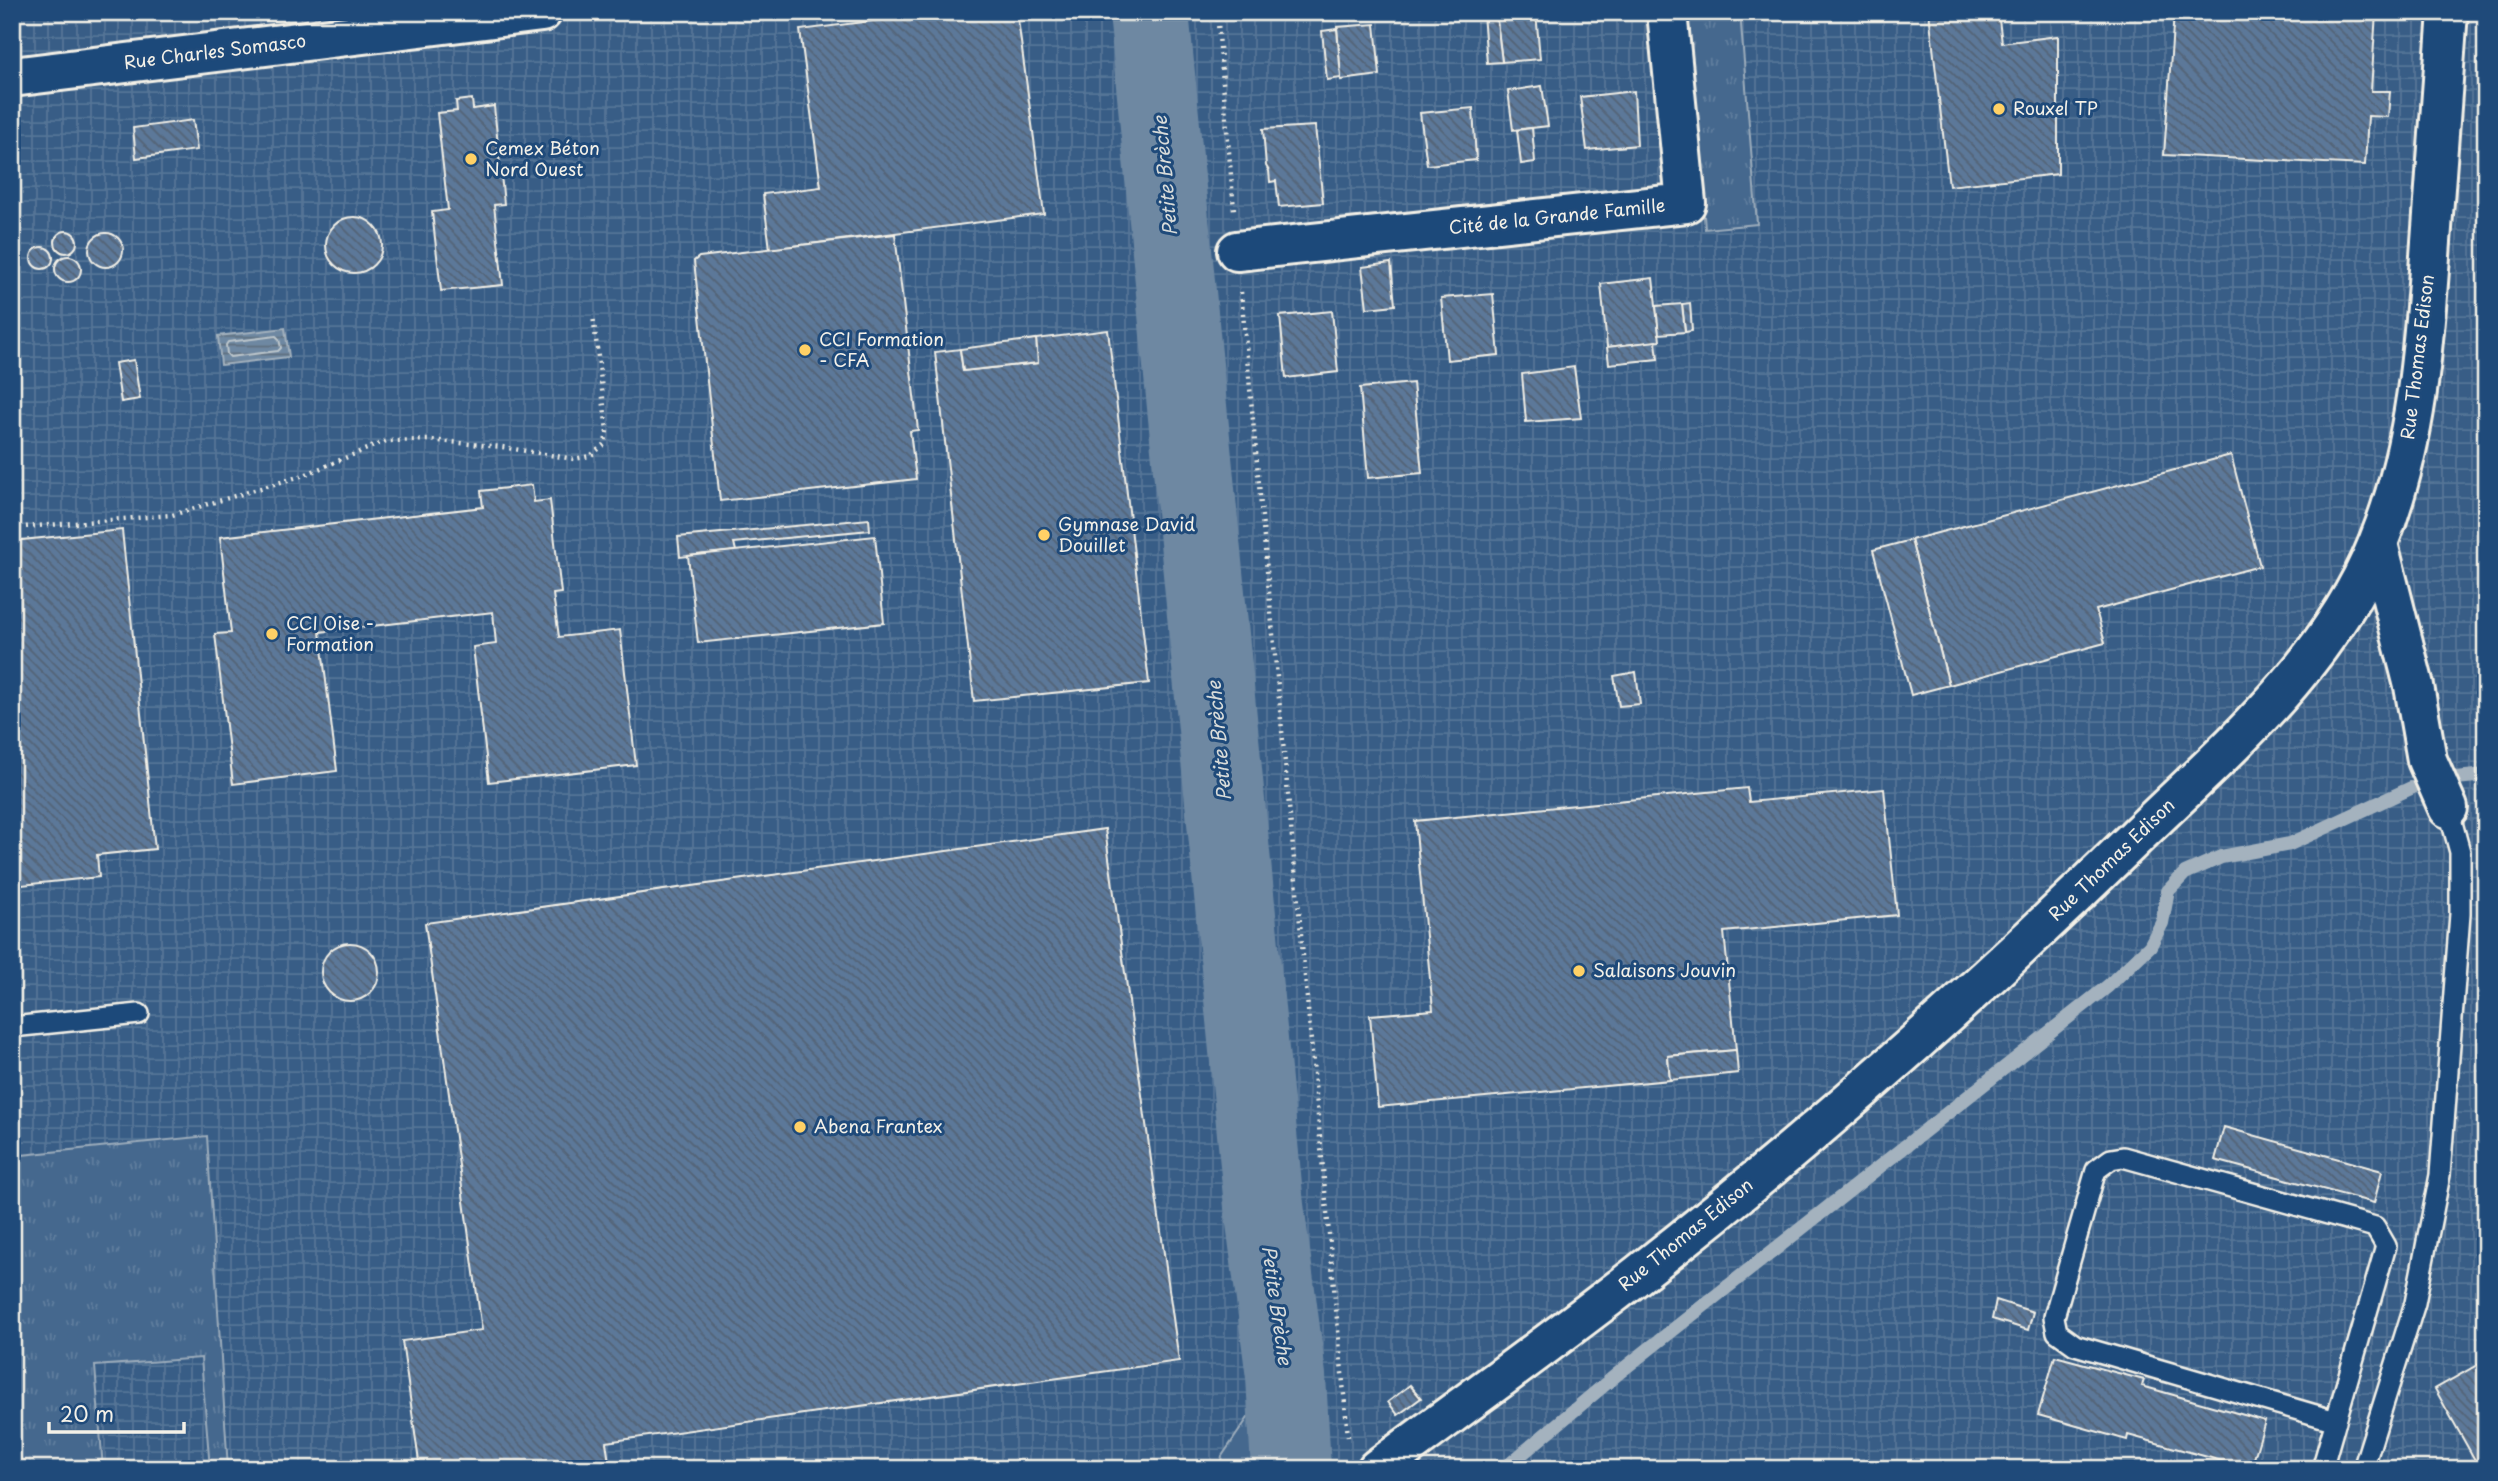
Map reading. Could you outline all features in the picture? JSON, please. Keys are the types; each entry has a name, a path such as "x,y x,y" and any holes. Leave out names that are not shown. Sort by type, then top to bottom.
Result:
{"street":[{"name":"Rue Charles Somasco","path":"12,77 542,12"},
{"name":"Cité de la Grande Famille","path":"1237,251 1686,203 1667,12"},
{"name":"Rue Thomas Edison","path":"1377,1469 1638,1275 1843,1107 2098,874 2276,699 2304,667 2346,606 2378,544 2410,438 2424,331 2448,12"},
{"path":"2378,544 2414,686 2427,760 2448,808"}],"lane":[{"path":"2363,1469 2402,1373 2441,1175 2460,914 2460,852 2448,808"},
{"path":"12,1027 139,1014"},
{"path":"2322,1469 2336,1421 2386,1246 2375,1227 2123,1157 2111,1159 2096,1170 2054,1317 2057,1332 2074,1346 2336,1421"}],"path":[{"path":"1217,12 1349,1441"},
{"path":"12,528 172,515 304,475 386,441 429,440 502,447 574,459 590,456 605,444 607,431 593,315"}],"shaded area":[{"path":"12,12 2486,12 2486,1469 12,1469"}],"green space":[{"path":"1688,12 1740,12 1757,224 1705,229"},
{"path":"207,1136 228,1469 210,1469 201,1358 95,1366 103,1469 12,1469 12,1156"},
{"path":"1256,1406 1262,1469 1219,1469 1222,1456"}],"water":[{"path":"285,328 289,357 221,365 218,336"}],"building":[{"path":"942,12 1017,12 1044,214 770,249 763,194 821,187 800,30"},
{"path":"1496,12 1536,12 1540,59 1502,62"},
{"name":"Rouxel TP","path":"1929,12 1998,12 2002,43 2058,36 2058,174 1949,186"},
{"path":"2174,12 2376,12 2371,91 2390,91 2388,117 2368,116 2365,165 2164,155"},
{"path":"1483,14 1496,14 1502,62 1487,63"},
{"path":"1375,24 1380,75 1341,80 1337,27"},
{"path":"1337,29 1341,78 1327,80 1322,31"},
{"path":"1542,86 1548,126 1513,130 1508,91"},
{"path":"1634,91 1637,145 1587,150 1580,97"},
{"name":"Cemex Béton Nord Ouest","path":"472,99 473,109 494,106 504,204 494,205 503,285 441,291 432,212 448,210 437,113 457,111 456,101"},
{"path":"1473,108 1476,160 1427,165 1420,113"},
{"path":"193,120 197,150 136,158 133,128"},
{"path":"1315,126 1323,203 1279,207 1276,181 1270,182 1266,166 1263,129"},
{"path":"1532,128 1535,162 1521,164 1517,130"},
{"path":"354,217 365,219 374,225 380,234 380,256 374,265 365,271 354,273 343,271 334,265 328,256 326,245 328,234 334,225 343,219"},
{"path":"66,231 74,234 77,242 74,250 66,253 58,250 55,242 58,234"},
{"path":"106,233 118,238 123,250 118,262 106,267 94,262 89,250 94,238"},
{"name":"CCI Formation - CFA","path":"895,234 918,430 910,431 916,479 720,501 694,261 699,257"},
{"path":"42,247 50,250 53,258 50,266 42,269 34,266 31,258 34,250"},
{"path":"68,256 77,260 81,269 77,278 68,282 59,278 55,269 59,260"},
{"path":"1391,263 1395,305 1367,308 1362,267"},
{"path":"1653,278 1660,341 1607,347 1601,284"},
{"path":"1493,294 1499,355 1447,360 1441,298"},
{"path":"1690,303 1692,331 1685,332 1682,304"},
{"path":"1682,304 1685,332 1659,334 1656,306"},
{"path":"1332,311 1338,372 1286,378 1280,316"},
{"name":"Gymnase David Douillet","path":"1108,330 1149,683 974,701 935,352 960,349 963,371 1038,363 1036,339"},
{"path":"1036,339 1038,363 963,371 960,349"},
{"path":"1656,341 1658,359 1609,364 1607,347"},
{"path":"134,360 140,399 121,402 115,363"},
{"path":"1574,367 1581,418 1526,422 1522,374"},
{"path":"1413,383 1422,473 1368,478 1360,388"},
{"path":"2231,455 2260,566 2096,610 2105,643 1949,685 1911,540"},
{"name":"CCI Oise - Formation","path":"532,485 534,502 550,500 561,593 553,594 559,637 620,630 636,765 489,782 473,647 496,644 493,612 320,632 337,771 233,784 215,634 231,633 220,537 483,507 481,491"},
{"path":"869,519 870,530 734,543 736,551 680,557 678,537"},
{"path":"122,530 155,849 97,855 99,877 12,886 12,541"},
{"path":"875,536 884,623 698,643 688,556"},
{"path":"1911,540 1949,685 1911,695 1873,550"},
{"path":"1636,672 1640,704 1619,706 1614,676"},
{"name":"Salaisons Jouvin","path":"1747,788 1749,802 1884,789 1897,915 1724,932 1736,1050 1668,1056 1670,1080 1378,1107 1370,1015 1433,1010 1415,821"},
{"name":"Abena Frantex","path":"1105,829 1179,1361 606,1442 610,1469 420,1469 402,1341 482,1330 425,923"},
{"path":"344,943 356,943 371,951 379,966 379,978 371,993 356,1001 344,1001 329,993 321,978 321,966 329,951"},
{"path":"1736,1050 1738,1073 1670,1080 1668,1056"},
{"path":"2224,1127 2382,1171 2374,1203 2215,1160"},
{"path":"1996,1300 2033,1312 2028,1330 1992,1319"},
{"path":"2055,1356 2144,1380 2142,1386 2265,1421 2251,1469 2128,1435 2127,1440 2038,1415"},
{"path":"2486,1360 2486,1469 2480,1469 2435,1389"},
{"path":"1410,1385 1421,1398 1398,1415 1388,1402"}],"waterway":[{"name":"Petite Brèche","path":"1149,12 1264,1206 1286,1376 1291,1469"},
{"path":"2456,778 2486,775"},
{"path":"1504,1469 1621,1371 2108,986 2150,946 2162,923 2168,891 2185,873 2221,857 2290,844 2411,788"}],"place":[{"name":"Rouxel TP","path":"1999,109"},
{"name":"Cemex Béton Nord Ouest","path":"471,159"},
{"name":"CCI Formation - CFA","path":"805,350"},
{"name":"Gymnase David Douillet","path":"1044,535"},
{"name":"CCI Oise - Formation","path":"272,634"},
{"name":"Salaisons Jouvin","path":"1579,971"},
{"name":"Abena Frantex","path":"800,1127"}]}
